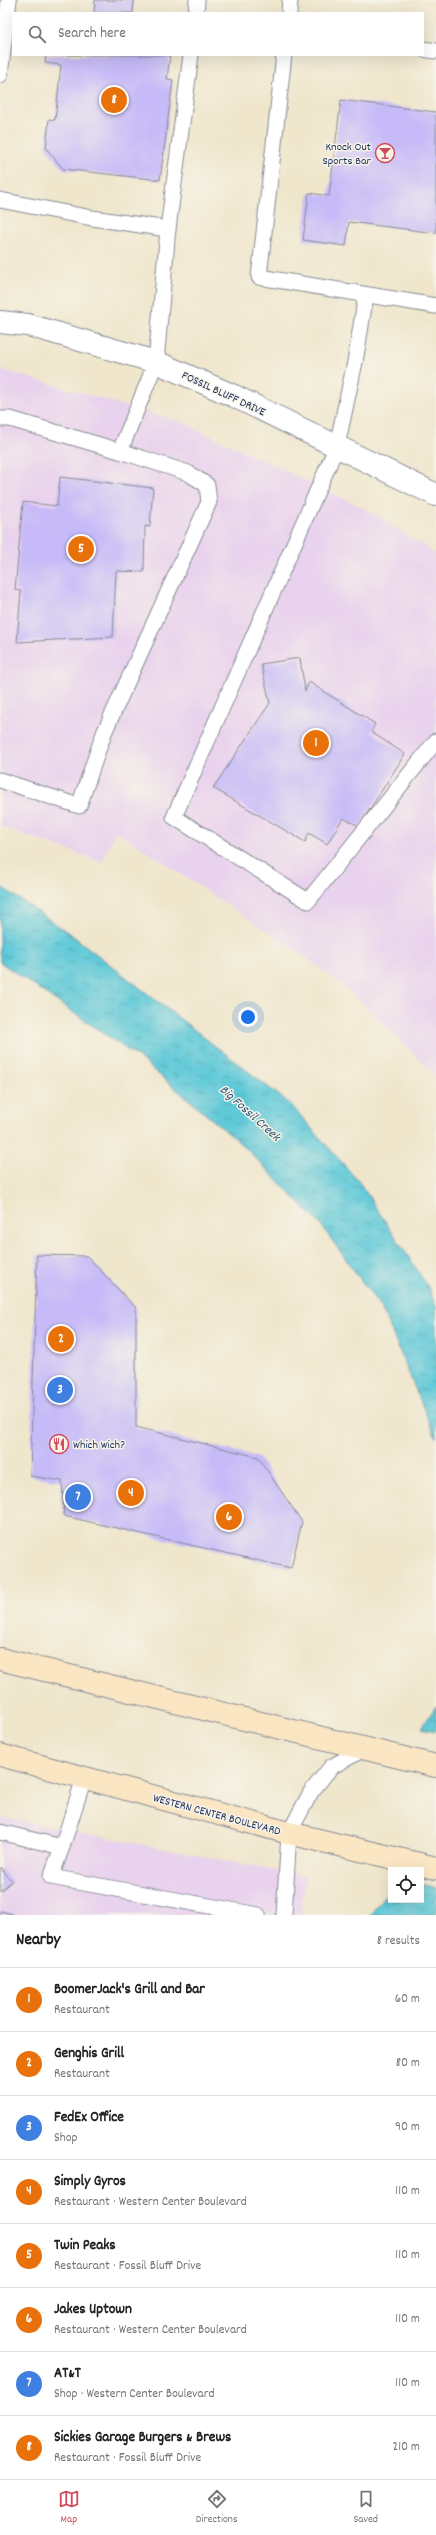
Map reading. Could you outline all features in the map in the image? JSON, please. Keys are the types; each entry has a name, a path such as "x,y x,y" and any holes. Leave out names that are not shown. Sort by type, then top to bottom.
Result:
{"main road":[{"path":"0,1659 372,1752 436,1766"},
{"name":"WESTERN CENTER BOULEVARD","path":"0,1755 289,1833 436,1868"}],"street":[{"name":"FOSSIL BLUFF DRIVE","path":"0,322 28,325 156,362 234,396 436,495"}],"lane":[{"path":"0,75 9,0"},
{"path":"196,12 197,0"},
{"path":"288,12 290,0"},
{"path":"424,49 436,51"},
{"path":"120,451 156,362 168,229 191,56"},
{"path":"284,56 258,277 436,306"},
{"path":"0,200 92,218 168,229"},
{"path":"366,295 355,362 337,446 174,816 308,901 436,741"},
{"path":"0,419 10,419 120,451 188,473 207,485 209,502 104,733 79,806 0,780"},
{"path":"284,1915 289,1833 311,1792 331,1768 372,1752"},
{"path":"84,1778 51,1877 258,1915"},
{"path":"0,1832 62,1847"}],"shaded area":[{"path":"0,369 186,424 366,509 436,554 436,1076 351,992 297,951 116,831 102,862 0,826"},
{"path":"0,1817 306,1876 300,1915 0,1915"}],"water":[{"name":"Big Fossil Creek","path":"0,886 73,936 290,1104 359,1182 427,1285 436,1307 436,1438 382,1309 321,1225 246,1148 138,1057 0,962"},
{"path":"436,1706 436,1731 422,1728"},
{"path":"424,1885 436,1888 436,1915 370,1915 388,1892 388,1903 424,1903"}],"building":[{"path":"95,0 134,0 133,12 94,12"},
{"path":"46,56 170,56 167,79 173,80 160,180 63,169 46,148 49,119 55,120 61,65 45,63"},
{"name":"Knock Out Sports Bar","path":"341,100 436,112 436,233 349,222 346,246 303,240 309,193 329,196"},
{"path":"60,477 153,488 150,527 145,526 144,572 116,571 113,637 17,642 21,591 15,590 23,502 57,506"},
{"path":"300,658 305,691 309,682 375,724 371,732 405,754 359,826 343,818 327,844 309,833 305,842 213,788 270,703 261,664"},
{"path":"37,1255 87,1256 136,1308 136,1427 258,1457 302,1522 291,1568 64,1516 62,1481 30,1476"},
{"path":"0,1867 12,1881 0,1891"},
{"path":"0,1911 13,1914 13,1915 0,1915"}],"place":[{"name":"Sickies Garage Burgers & Brews","path":"114,100"},
{"name":"Knock Out Sports Bar","path":"385,153"},
{"name":"Twin Peaks","path":"81,549"},
{"name":"BoomerJack's Grill and Bar","path":"316,743"},
{"name":"Genghis Grill","path":"61,1339"},
{"name":"FedEx Office","path":"60,1390"},
{"name":"Which Wich?","path":"59,1444"},
{"name":"Simply Gyros","path":"131,1493"},
{"name":"AT&T","path":"78,1497"},
{"name":"Jakes Uptown","path":"229,1517"}]}
